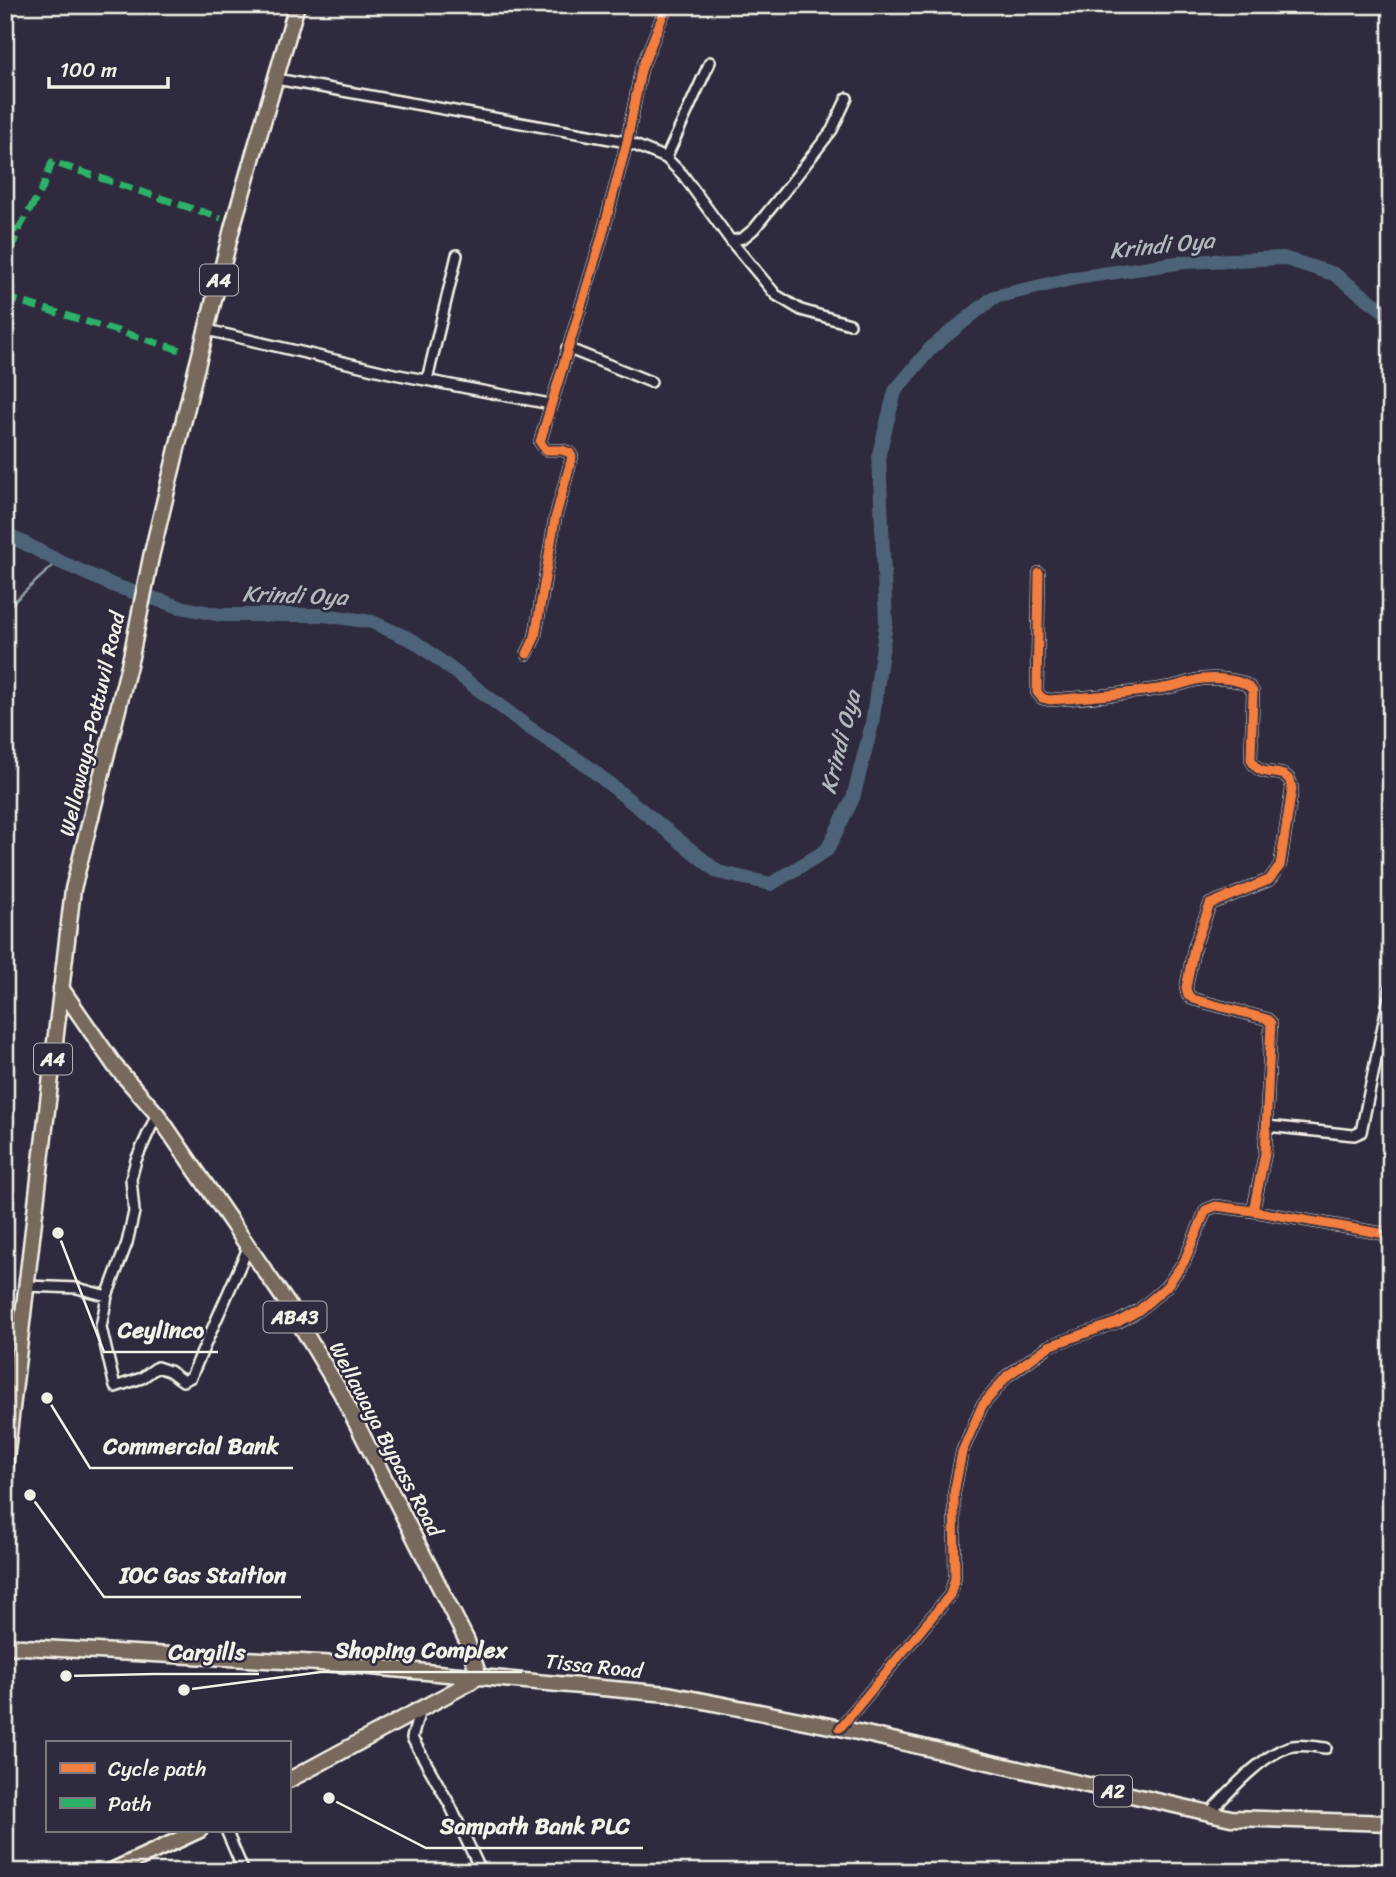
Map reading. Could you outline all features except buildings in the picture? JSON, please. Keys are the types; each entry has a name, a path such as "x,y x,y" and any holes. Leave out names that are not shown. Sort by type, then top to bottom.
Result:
{"main road":[{"name":"Wellawaya-Pottuvil Road","path":"5,1468 73,889 131,656 151,557 206,330 296,5"},
{"name":"Wellawaya Bypass Road","path":"61,988 115,1066 157,1114 289,1306 341,1393 467,1641 478,1676"},
{"name":"Tissa Road","path":"5,1646 338,1664 668,1694 840,1728"},
{"path":"290,1779 478,1676"},
{"name":"A2","path":"840,1728 1231,1818 1391,1823"},
{"path":"109,1872 196,1832"}],"street":[{"path":"527,654 535,637 555,519 572,457 570,453 562,450 546,450 540,442 601,240 627,142 640,70 667,5"},
{"path":"666,158 710,62"},
{"path":"276,79 627,142 666,158 684,175 731,241 776,295 801,310 850,324"},
{"path":"731,241 743,238 754,229 832,130 848,98"},
{"path":"427,380 457,255"},
{"path":"206,330 427,380 550,404"},
{"path":"567,348 651,382"},
{"path":"1039,573 1037,692 1042,698 1050,700 1107,696 1171,687 1203,679 1244,682 1250,685 1253,692 1251,760 1254,767 1259,771 1286,775 1291,780 1292,789 1280,866 1269,880 1210,904 1185,988 1193,999 1267,1019 1271,1023 1265,1154 1253,1211"},
{"path":"1267,1126 1354,1135 1361,1132 1391,987"},
{"path":"157,1114 136,1160 131,1179 134,1212 127,1242 107,1296 101,1327 115,1387 142,1378 157,1367 184,1381 191,1377 248,1248"},
{"path":"840,1728 950,1595 955,1578 954,1493 962,1452 982,1406 1007,1376 1049,1346 1118,1322 1138,1311 1166,1287 1184,1262 1206,1210 1216,1206 1391,1235"},
{"path":"27,1286 77,1288 107,1296"},
{"path":"420,1710 412,1738 450,1805 479,1867 487,1872"},
{"path":"1209,1813 1263,1761 1283,1749 1294,1745 1326,1748"},
{"path":"227,1832 244,1872"}],"waterway":[{"name":"Krindi Oya","path":"5,533 58,561 115,586 180,607 221,615 324,615 372,622 414,641 528,727 586,765 718,872 771,884 827,850 853,798 872,724 886,623 879,454 895,391 931,348 994,297 1075,278 1184,262 1283,258 1334,274 1391,316"},
{"path":"5,610 58,561"}],"marked path":[{"path":"18,230 42,189 52,162 221,218"},
{"path":"5,227 18,230 5,271"},
{"path":"5,297 184,351"}],"cycle path":[{"path":"527,654 535,637 555,519 572,457 570,453 562,450 546,450 540,442 601,240 627,142 641,70 667,5"},
{"path":"1039,573 1037,692 1042,698 1050,700 1125,693 1170,687 1202,679 1238,681 1250,687 1253,692 1251,759 1261,770 1286,776 1290,781 1292,789 1280,866 1269,880 1210,904 1194,948 1186,988 1193,999 1267,1019 1271,1023 1265,1154 1253,1211"},
{"path":"840,1728 950,1595 955,1578 954,1493 962,1452 982,1406 1007,1376 1049,1346 1118,1322 1138,1311 1166,1287 1184,1262 1206,1210 1216,1206 1391,1235"}],"place":[{"name":"Ceylinco","path":"58,1233"},
{"name":"Commercial Bank","path":"47,1398"},
{"name":"IOC Gas Staition","path":"30,1495"},
{"name":"Cargills","path":"66,1676"},
{"name":"Shoping Complex","path":"184,1690"},
{"name":"Sampath Bank PLC","path":"329,1798"}]}
